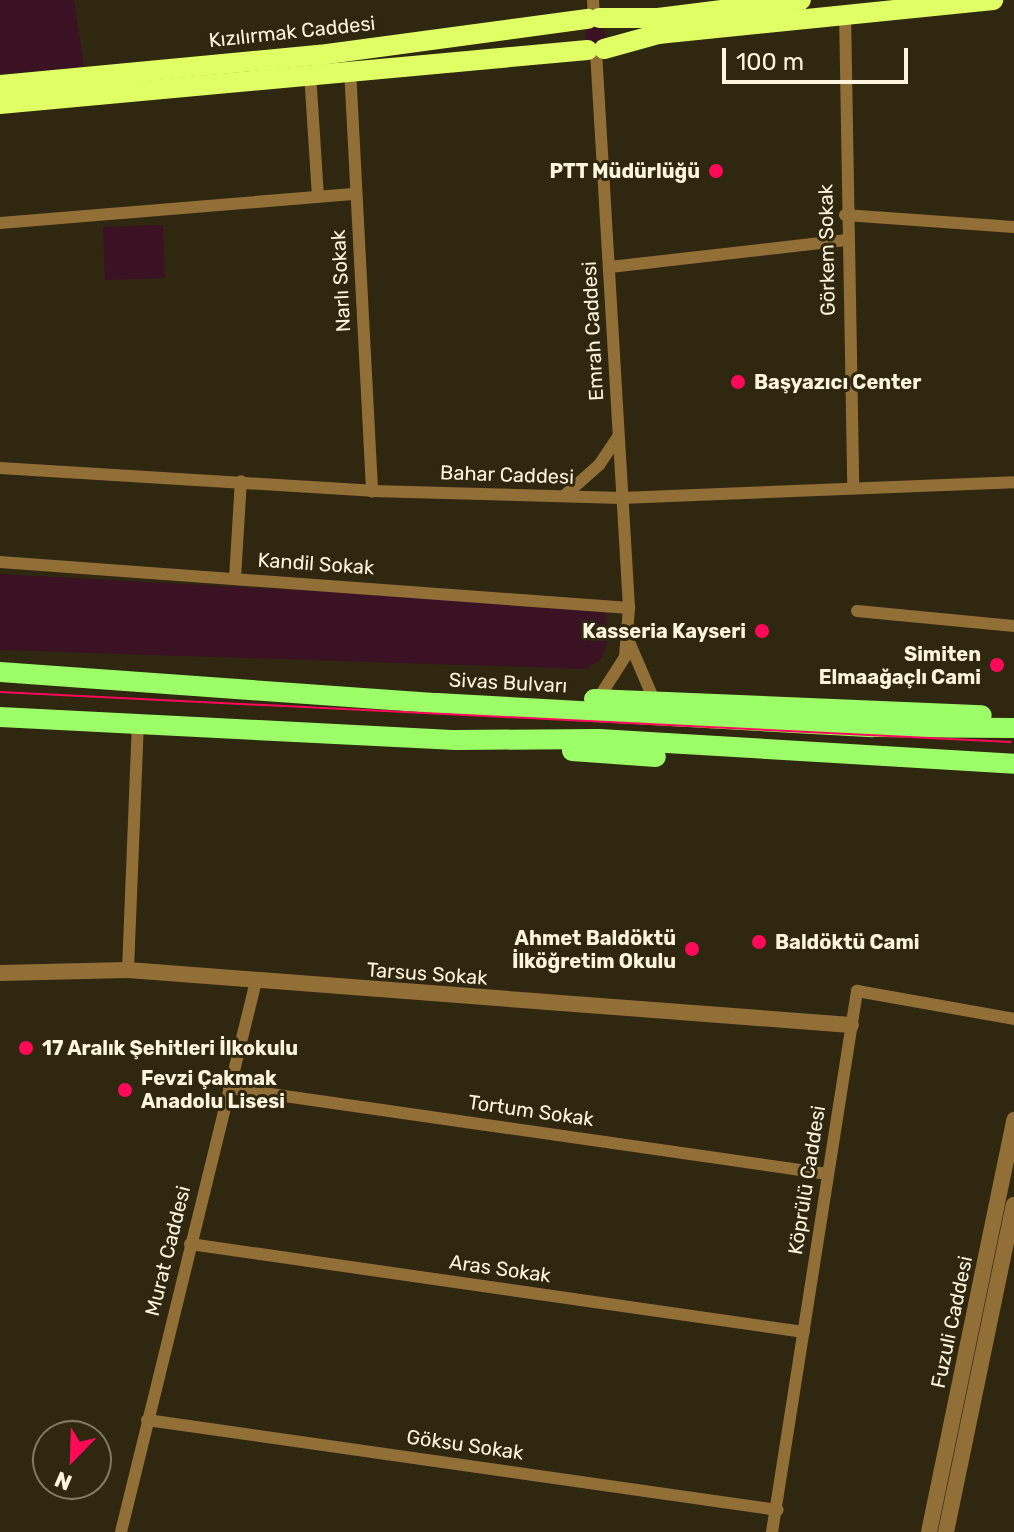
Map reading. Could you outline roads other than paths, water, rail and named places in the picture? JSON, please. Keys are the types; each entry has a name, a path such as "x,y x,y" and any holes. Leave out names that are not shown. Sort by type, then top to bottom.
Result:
{"highway":[{"name":"Sivas Bulvarı","path":"0,672 437,703 872,727 1014,728"},
{"path":"437,703 654,700 1014,716"},
{"path":"0,717 456,740 599,754 1014,776"},
{"path":"456,740 599,739 1014,764"}],"main road":[{"name":"Kızılırmak Caddesi","path":"0,85 320,55 594,14 658,18 801,0"},
{"path":"0,104 350,69 596,50 658,34 845,12 993,0"},
{"path":"594,14 612,33 596,50 578,35 594,14"}],"street":[{"name":"Görkem Sokak","path":"845,12 845,215 853,488"},
{"name":"Emrah Caddesi","path":"596,50 629,608 628,637"},
{"name":"Narlı Sokak","path":"350,69 372,491"},
{"path":"310,73 318,197"},
{"path":"0,223 356,194"},
{"path":"845,215 1014,227"},
{"path":"610,267 846,240"},
{"path":"563,496 599,465 618,437"},
{"name":"Bahar Caddesi","path":"0,468 372,491 621,498 1014,482"},
{"path":"235,578 241,481"},
{"name":"Kandil Sokak","path":"0,562 629,608"},
{"path":"857,611 1014,626"},
{"path":"598,699 622,666 628,637"},
{"path":"628,637 654,700"},
{"path":"128,970 138,725"},
{"name":"Tarsus Sokak","path":"0,973 128,970 851,1025"},
{"name":"Murat Caddesi","path":"121,1532 256,981"},
{"name":"Köprülü Caddesi","path":"772,1532 778,1510 857,991 1014,1019"},
{"name":"Tortum Sokak","path":"229,1088 828,1174"},
{"name":"Fuzuli Caddesi","path":"929,1532 1014,1120"},
{"name":"Fuzuli Caddesi","path":"946,1532 1014,1205"},
{"name":"Aras Sokak","path":"190,1244 804,1332"},
{"name":"Göksu Sokak","path":"147,1420 778,1510"}],"tram line":[{"path":"0,692 1011,742"}],"place":[{"name":"PTT Müdürlüğü","path":"716,171"},
{"name":"Başyazıcı Center","path":"738,382"},
{"name":"Kasseria Kayseri","path":"762,631"},
{"name":"Simiten Elmaağaçlı Cami","path":"997,665"},
{"name":"Baldöktü Cami","path":"759,942"},
{"name":"Ahmet Baldöktü İlköğretim Okulu","path":"692,949"},
{"name":"17 Aralık Şehitleri İlkokulu","path":"26,1048"},
{"name":"Fevzi Çakmak Anadolu Lisesi","path":"125,1090"}]}
